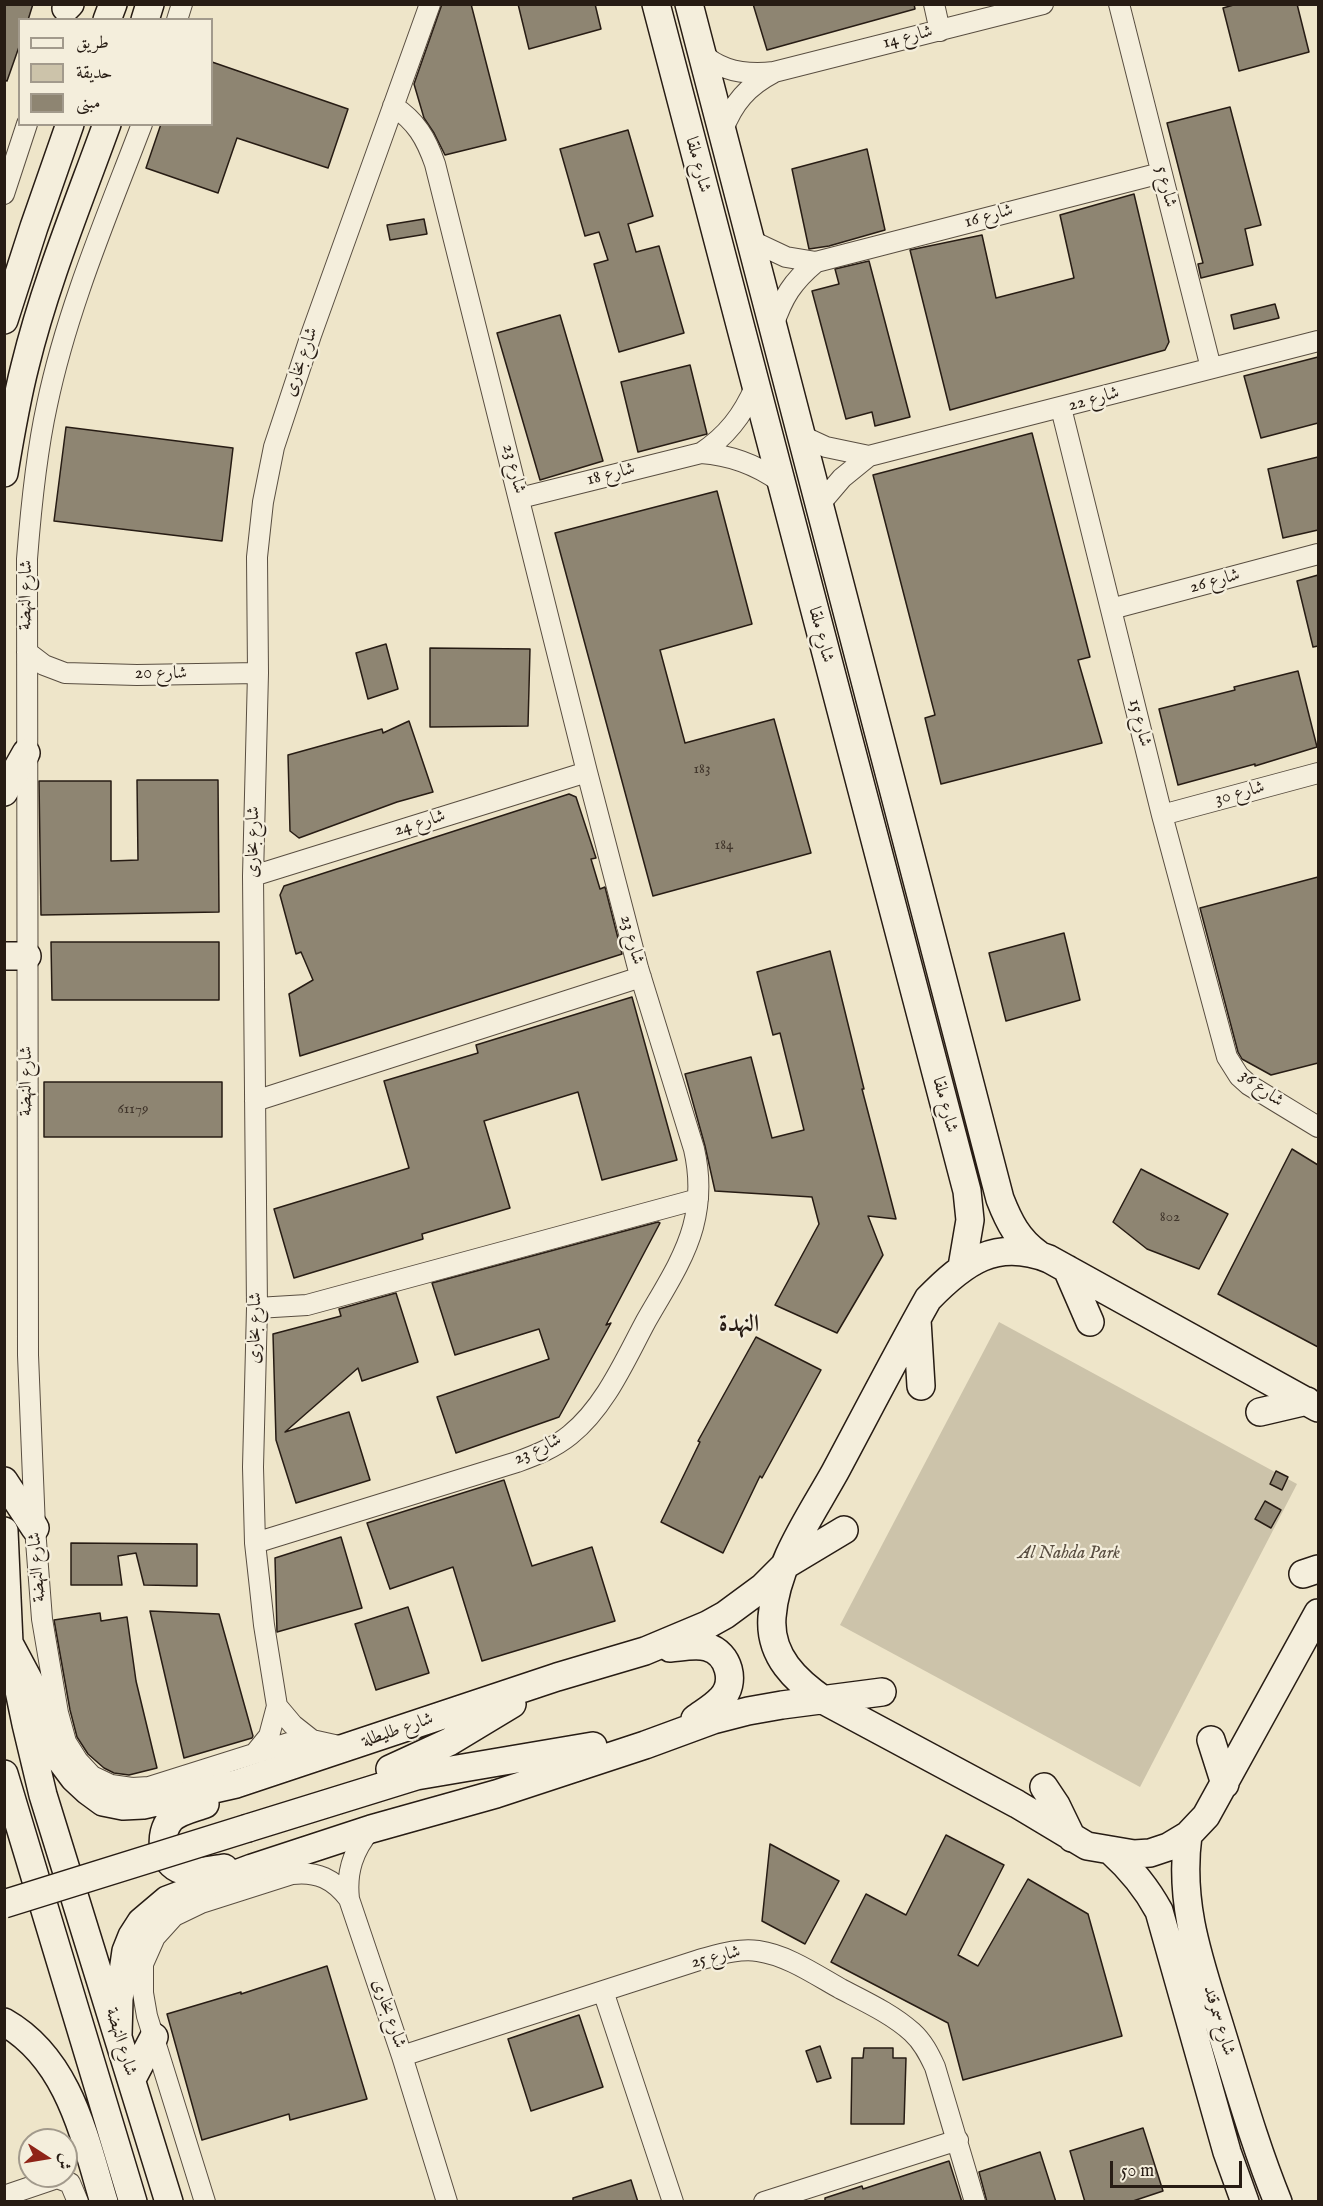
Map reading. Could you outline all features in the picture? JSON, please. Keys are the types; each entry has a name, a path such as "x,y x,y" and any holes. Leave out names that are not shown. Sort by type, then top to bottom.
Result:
{"street":[{"name":"شارع بخارى","path":"256,1752 269,1736 278,1706 264,1624 255,1543 253,1467 256,1308 253,876 258,673 257,557 263,502 273,447 430,4"},
{"name":"شارع ملقا","path":"656,4 779,481 967,1191 970,1220 963,1267"},
{"path":"934,4 940,31"},
{"name":"شارع 14","path":"702,53 709,60 745,73 774,72 1043,4"},
{"name":"شارع 5","path":"1119,4 1212,369"},
{"name":"شارع ملقا","path":"682,8 702,53 723,130 800,435 1000,1199 1024,1244 1038,1254"},
{"name":"شارع 14","path":"723,130 733,107 741,97 756,83 774,72"},
{"name":"شارع 23","path":"255,1543 517,1462 545,1451 571,1435 592,1413 609,1388 673,1274 693,1227 698,1199 699,1170 694,1149 640,977 586,772 520,498 435,164 425,137 415,123 393,106"},
{"path":"4,194 26,126"},
{"path":"4,320 69,126"},
{"path":"4,473 25,365 66,237 106,126"},
{"name":"شارع النهضة","path":"141,126 78,296 47,404 32,497 27,559 28,695 16,956 28,1355 35,1528 42,1619 57,1713 66,1742 78,1761 92,1776 111,1785 132,1788 149,1787 295,1741 312,1740 348,1748"},
{"name":"شارع 16","path":"752,241 786,257 816,262 1161,172"},
{"name":"شارع 16","path":"773,326 785,295 794,282 816,262"},
{"name":"شارع 22","path":"800,435 833,449 869,456 1318,341"},
{"name":"شارع 18","path":"520,498 701,453 716,443 734,424 748,403 755,387"},
{"name":"شارع 15","path":"1061,408 1162,815 1220,1037"},
{"name":"شارع 18","path":"701,453 742,461 779,481"},
{"name":"شارع 22","path":"819,504 842,478 869,456"},
{"name":"شارع 26","path":"1111,609 1318,554"},
{"name":"شارع 20","path":"27,652 44,665 65,673 137,675 258,673"},
{"name":"شارع 20","path":"28,695 41,684 65,673"},
{"path":"4,792 26,753"},
{"name":"شارع 24","path":"253,876 586,772"},
{"name":"شارع 30","path":"1162,815 1318,773"},
{"path":"255,1101 640,977"},
{"name":"شارع 36","path":"1220,1037 1227,1057 1239,1076 1254,1089 1318,1127"},
{"path":"256,1308 308,1305 698,1199"},
{"path":"1312,1405 1038,1254 1018,1251 999,1252 980,1257 963,1267 928,1299 784,1566 772,1618 775,1644 786,1667 803,1686 825,1701 1017,1804 1072,1839 1087,1846 1134,1854 1150,1853 1168,1847 1188,1836 1206,1816 1318,1613"},
{"path":"1067,1269 1090,1322"},
{"path":"917,1320 921,1386"},
{"path":"1260,1412 1312,1405"},
{"path":"4,1481 35,1528"},
{"name":"شارع طليطلة","path":"9,1642 41,1703 53,1743 62,1762 74,1778 103,1802 123,1806 143,1805 237,1784 556,1677 645,1651 725,1615 763,1587 784,1566 844,1530"},
{"name":"شارع النهضة","path":"4,1531 9,1642 43,1795 170,2202"},
{"path":"645,1651 705,1646 714,1649 727,1663 730,1681 722,1698 680,1731"},
{"path":"4,1904 247,1822 409,1762 449,1742 556,1677"},
{"path":"118,2035 119,1999 126,1951 141,1922 167,1900 252,1868 371,1829 496,1794 645,1745 680,1731 748,1711 882,1692"},
{"path":"278,1706 292,1725 312,1740"},
{"path":"1211,1740 1225,1784"},
{"path":"4,1893 247,1822 416,1776 618,1742 645,1745"},
{"name":"شارع النهضة","path":"4,1774 133,2202"},
{"path":"237,1784 223,1796 172,1819 166,1828 163,1848 174,1867 181,1870 193,1872 235,1867 252,1868"},
{"path":"1044,1787 1056,1805 1072,1839"},
{"name":"شارع بخارى","path":"371,1829 353,1856 348,1878 349,1899 402,2056 447,2202"},
{"name":"شارع سمرقند","path":"1188,1836 1185,1886 1192,1936 1251,2129 1278,2202"},
{"name":"شارع سمرقند","path":"1112,1851 1134,1872 1148,1890 1159,1911 1227,2152 1245,2202"},
{"path":"205,2202 154,2037 143,1993 143,1964 155,1937 174,1916 201,1903 292,1874 306,1872 331,1880 349,1899"},
{"name":"شارع 25","path":"402,2056 699,1960 734,1951 760,1951 800,1967 884,2012 915,2034 935,2067 975,2202"},
{"path":"603,1991 674,2202"},
{"path":"4,2022 31,2042 51,2065 67,2091 79,2120 104,2202"},
{"path":"132,2079 154,2037"},
{"path":"764,2202 958,2140"},
{"path":"4,2196 57,2178 70,2182 78,2202"}],"green space":[{"name":"Al Nahda Park","path":"999,1322 1297,1484 1140,1787 840,1625"}],"building":[{"path":"4,4 33,4 29,18 18,18 18,50 7,81 4,80"},
{"path":"442,4 471,4 506,140 445,155 424,118 414,84"},
{"path":"518,4 595,4 601,29 529,49"},
{"path":"753,4 914,4 915,9 767,50"},
{"path":"1237,4 1297,4 1309,52 1239,71 1223,8"},
{"path":"213,62 348,109 328,168 237,138 218,193 146,168 160,126 213,126"},
{"path":"1230,107 1261,225 1245,229 1253,265 1201,278 1198,264 1203,263 1167,123"},
{"path":"628,130 653,216 628,224 636,252 659,246 684,333 619,352 594,264 608,260 599,232 585,236 560,149"},
{"path":"867,149 885,230 829,246 809,249 792,169"},
{"path":"1134,194 1169,342 1165,350 950,410 910,250 982,235 996,298 1074,278 1060,215"},
{"path":"424,219 427,234 390,240 387,225"},
{"path":"869,261 910,417 875,426 872,412 846,419 812,291 839,284 835,269"},
{"path":"1275,304 1279,318 1234,329 1231,315"},
{"path":"560,315 603,461 540,480 497,333"},
{"path":"1318,357 1318,423 1261,438 1244,376"},
{"path":"690,365 707,434 638,452 621,382"},
{"path":"66,427 233,448 222,541 54,521"},
{"path":"1032,433 1090,657 1078,660 1102,743 941,784 925,718 935,715 873,475"},
{"path":"1318,457 1318,530 1283,538 1268,469"},
{"path":"717,491 752,624 660,650 685,743 774,719 811,853 653,896 555,533"},
{"path":"1318,575 1318,646 1313,647 1297,581"},
{"path":"386,644 398,689 368,699 356,653"},
{"path":"430,648 530,649 528,726 430,727"},
{"path":"1298,671 1317,747 1255,766 1255,764 1178,785 1159,709"},
{"path":"409,721 433,792 397,802 299,838 290,831 288,755 382,729 383,733"},
{"path":"137,780 218,780 219,912 41,915 39,781 111,781 111,861 138,860"},
{"path":"569,794 576,797 596,858 591,859 600,889 605,887 622,954 300,1056 289,994 313,980 301,952 296,954 280,895 284,886"},
{"path":"1318,877 1318,1063 1271,1075 1242,1059 1238,1052 1200,908"},
{"path":"1064,933 1080,1000 1006,1021 989,953"},
{"path":"51,942 219,942 219,1000 52,1000"},
{"path":"830,951 864,1089 862,1089 896,1219 868,1216 883,1255 837,1333 775,1305 819,1224 812,1197 715,1191 685,1074 751,1057 772,1138 804,1130 780,1033 773,1035 757,972"},
{"path":"632,997 677,1160 602,1180 578,1092 484,1121 510,1208 422,1234 423,1239 294,1278 274,1209 409,1168 384,1081 478,1053 476,1045"},
{"path":"44,1082 222,1082 222,1137 44,1137"},
{"path":"1292,1149 1318,1165 1318,1347 1218,1294"},
{"path":"1141,1169 1228,1214 1199,1269 1147,1249 1113,1222"},
{"path":"660,1223 606,1325 611,1323 559,1417 456,1453 437,1397 549,1359 539,1329 455,1355 432,1283"},
{"path":"396,1293 418,1362 362,1381 358,1368 285,1432 349,1412 370,1480 296,1503 276,1440 273,1334 341,1316 339,1309"},
{"path":"756,1337 821,1370 762,1478 760,1476 723,1553 661,1522 700,1442 698,1441"},
{"path":"1276,1471 1288,1477 1282,1490 1270,1484"},
{"path":"504,1480 532,1566 592,1547 615,1621 482,1661 453,1567 390,1589 367,1523"},
{"path":"1265,1501 1281,1510 1271,1528 1255,1519"},
{"path":"341,1537 362,1608 277,1632 275,1558"},
{"path":"71,1543 197,1544 197,1586 144,1585 136,1553 118,1556 122,1585 71,1585"},
{"path":"408,1607 429,1673 376,1690 355,1624"},
{"path":"150,1611 219,1614 252,1738 184,1758"},
{"path":"100,1613 101,1621 127,1617 136,1681 157,1768 129,1775 114,1773 104,1768 88,1754 77,1737 54,1620"},
{"path":"946,1835 1004,1865 958,1955 978,1966 1028,1879 1088,1914 1122,2036 963,2080 948,2023 831,1962 866,1894 906,1915"},
{"path":"770,1844 839,1881 805,1944 762,1921"},
{"path":"327,1966 367,2099 290,2120 289,2114 202,2140 167,2014 241,1992 241,1994"},
{"path":"579,2015 603,2087 531,2111 508,2039"},
{"path":"820,2046 831,2078 817,2082 806,2051"},
{"path":"864,2048 893,2048 893,2058 906,2058 904,2124 851,2124 852,2058 863,2058"},
{"path":"1143,2128 1163,2191 1130,2202 1085,2202 1070,2151"},
{"path":"1040,2152 1056,2202 987,2202 979,2172"},
{"path":"949,2161 962,2202 825,2202 825,2198 862,2186 863,2189"},
{"path":"631,2180 638,2202 573,2202 573,2198"}],"district":[{"name":"النهدة","path":"739,1326"}]}
